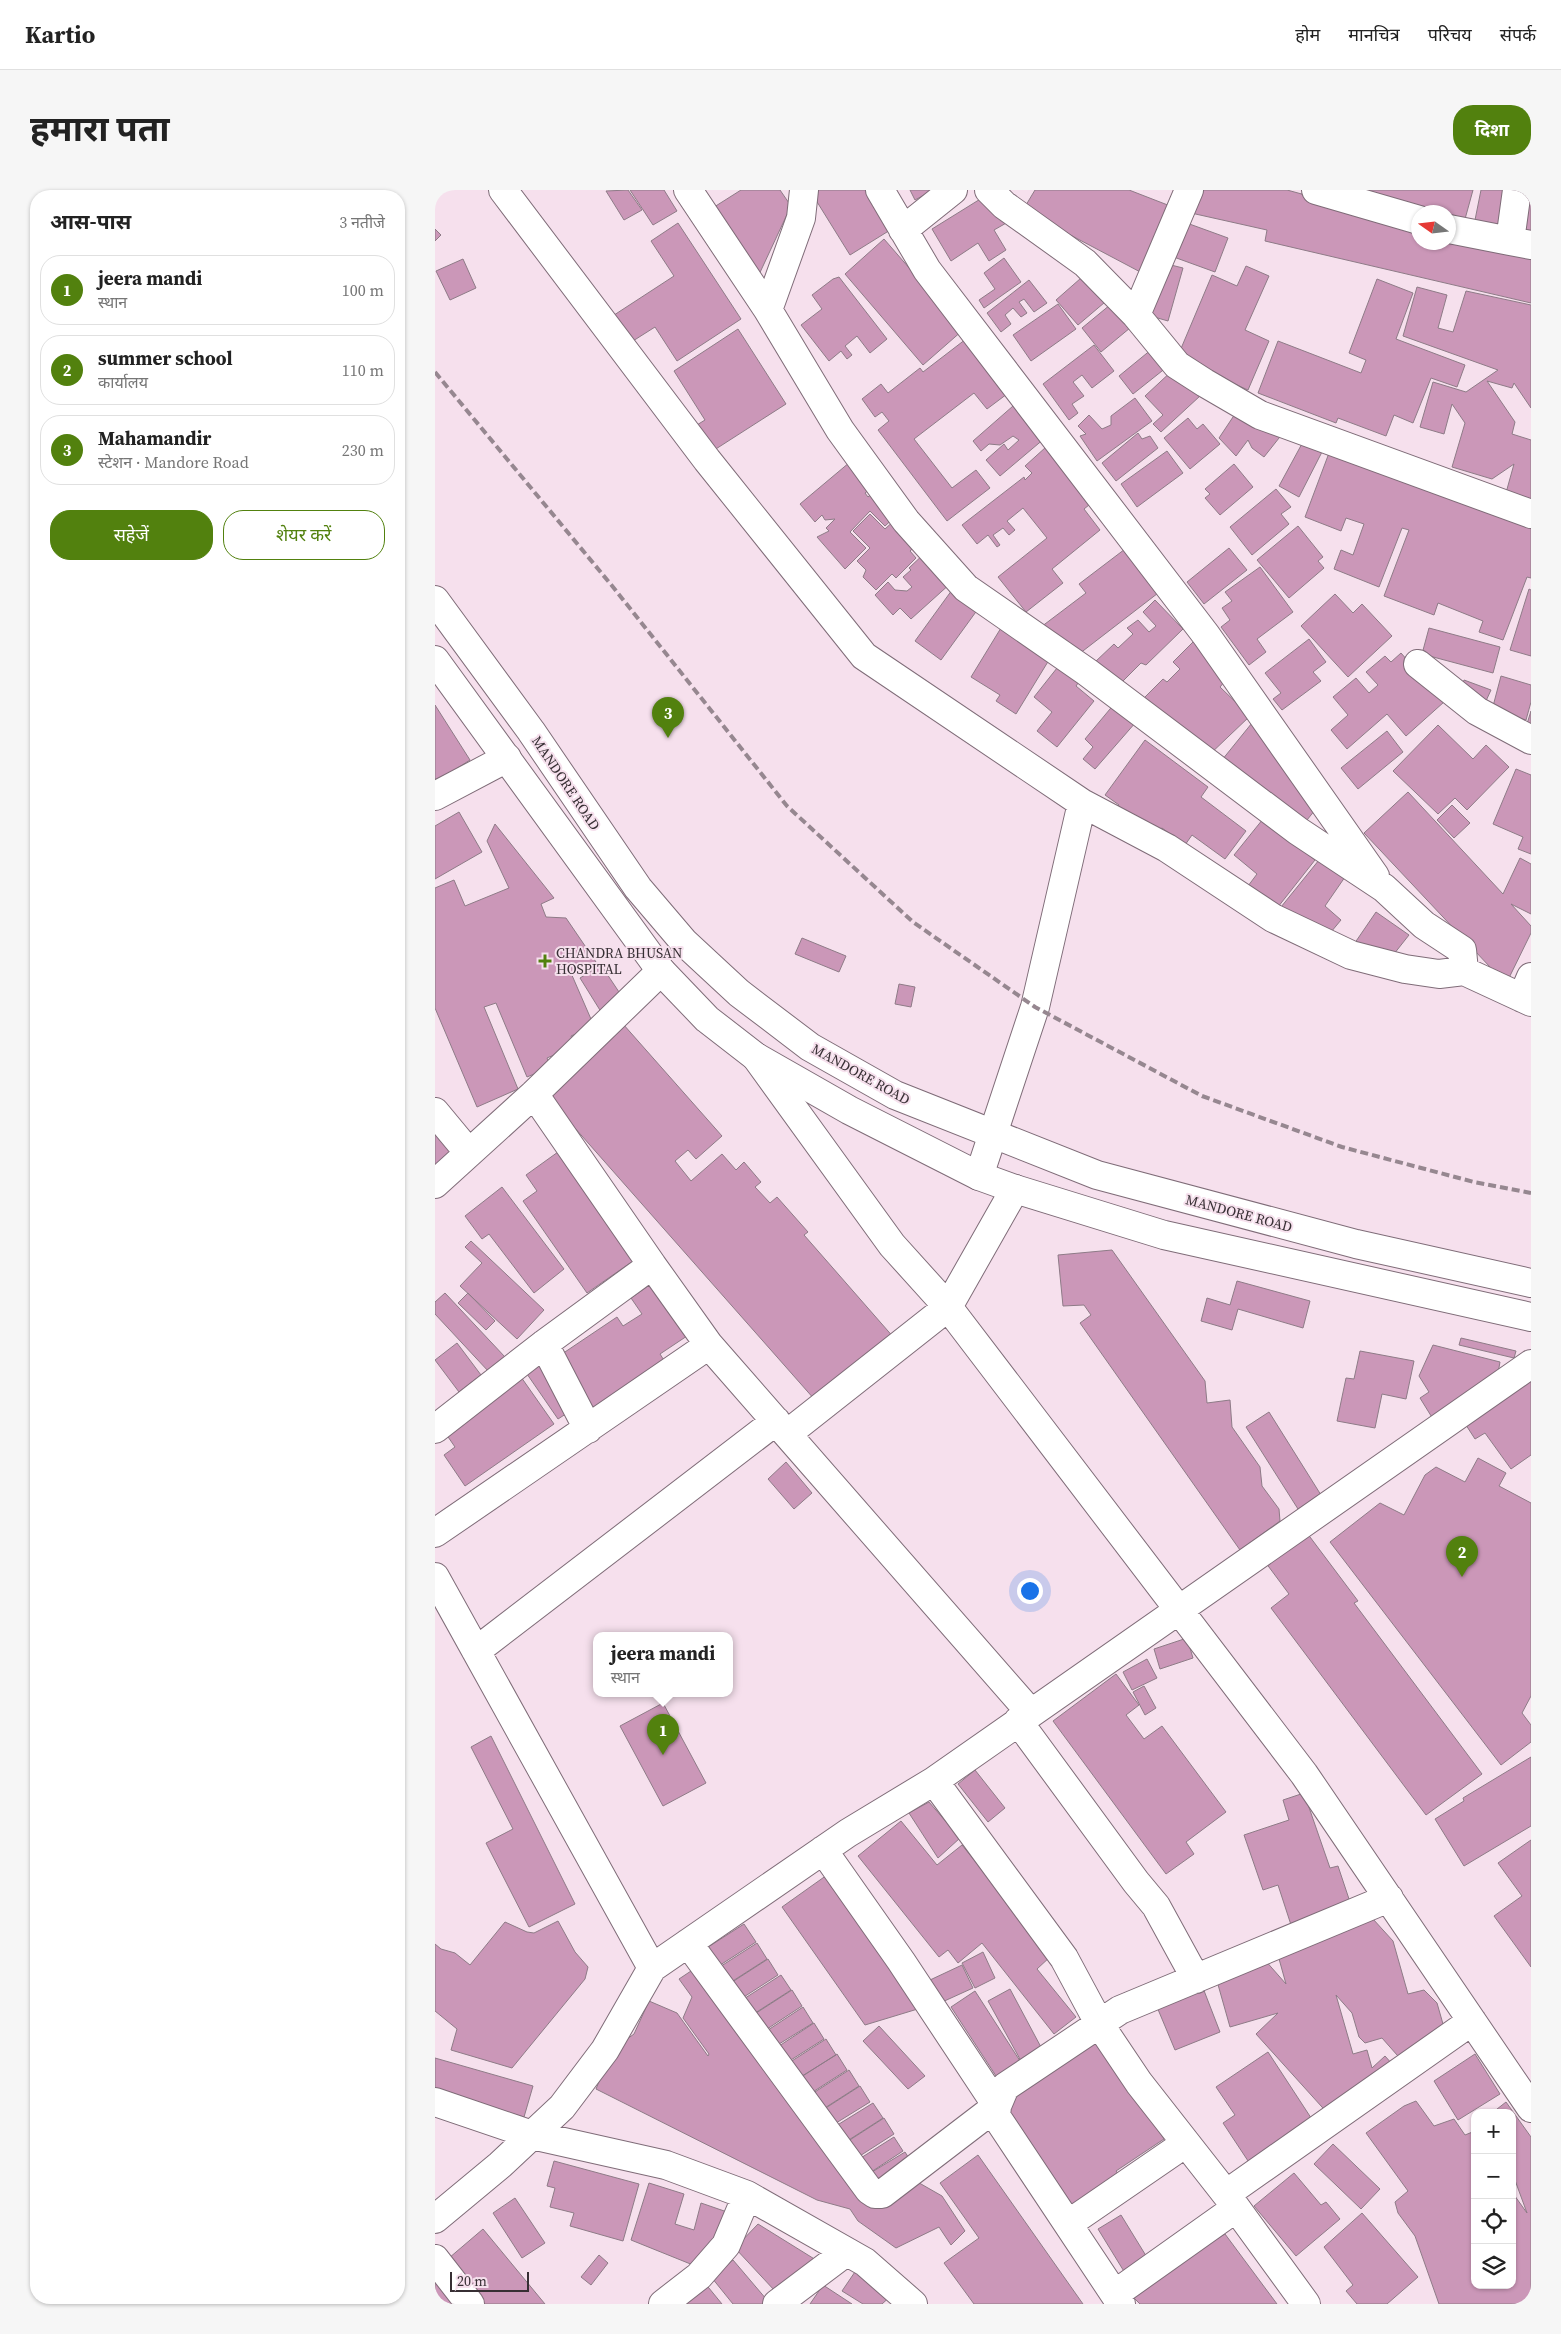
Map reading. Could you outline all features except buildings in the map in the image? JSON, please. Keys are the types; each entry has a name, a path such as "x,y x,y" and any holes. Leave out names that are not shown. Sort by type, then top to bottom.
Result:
{"main road":[{"path":"503,190 707,460 864,656 1082,803 1167,848 1273,918 1351,955 1405,969 1439,974 1464,971 1528,993"},
{"path":"688,190 768,310 841,430 906,521 966,588 1087,672 1299,832 1384,888 1424,925 1462,950 1464,971"},
{"path":"768,310 801,218 804,190"},
{"path":"880,190 927,270 1207,635 1384,888"},
{"path":"903,230 953,190"},
{"path":"989,190 1004,205 1085,263 1137,315 1177,365 1261,414 1531,514"},
{"path":"1137,315 1189,190"},
{"path":"1316,190 1411,218"},
{"path":"1456,230 1521,243 1517,190"},
{"name":"MANDORE ROAD","path":"435,600 531,731 638,888 685,942 739,993 810,1047 895,1095 1097,1175 1356,1244 1531,1283"},
{"path":"435,660 661,971 707,1019 756,1057 849,1110 979,1176 1015,1189 1164,1235 1531,1317"},
{"path":"1418,664 1477,711 1531,740"},
{"path":"435,796 507,758"},
{"path":"979,1176 1035,1008 1082,803"},
{"path":"435,1184 533,1094 661,971"},
{"path":"756,1057 892,1245 948,1308 1304,1774 1531,2108"},
{"path":"533,1094 709,1345 1024,1717 1136,1882 1155,1906 1196,1979"},
{"path":"435,1112 469,1153"},
{"path":"476,1651 948,1308 1015,1189"},
{"path":"435,1429 544,1344 652,1264"},
{"path":"544,1344 587,1429"},
{"path":"435,1533 709,1345"},
{"path":"435,2219 532,2136 562,2107 605,2050 652,1968 823,1850 934,1780 1531,1364"},
{"path":"435,1577 652,1968"},
{"path":"934,1780 1064,1958 1101,2025 1139,2083 1231,2201 1306,2304"},
{"path":"823,1850 901,1962 997,2106"},
{"path":"1389,1898 1120,2010 1101,2025 1005,2087 997,2106 996,2116 1118,2299 1231,2201 1472,2021"},
{"path":"688,1943 869,2190 875,2194 882,2194 997,2106"},
{"path":"435,2102 532,2136 666,2165 747,2195 865,2262 904,2301"},
{"path":"1068,2224 1186,2143"},
{"path":"663,2304 699,2276 726,2245 747,2195"},
{"path":"777,2304 846,2252"},
{"path":"435,2259 470,2304"}],"railway":[{"path":"435,372 613,587 787,806 913,922 1035,1007 1202,1096 1342,1147 1474,1182 1531,1193"}],"place":[{"name":"Mahamandir","path":"668,738"},
{"name":"CHANDRA BHUSAN HOSPITAL","path":"545,961"},
{"name":"summer school","path":"1462,1577"},
{"name":"jeera mandi","path":"663,1755"}]}
